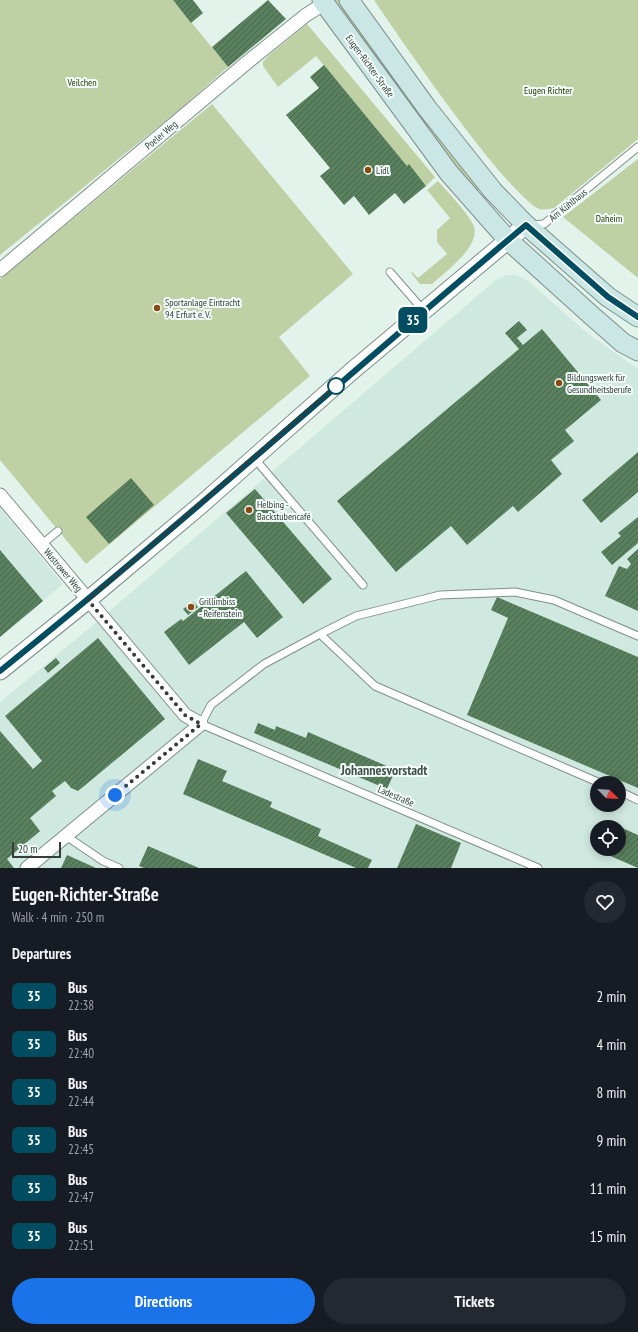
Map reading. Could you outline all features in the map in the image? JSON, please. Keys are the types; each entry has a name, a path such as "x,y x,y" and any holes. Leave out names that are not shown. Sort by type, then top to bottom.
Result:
{"main road":[{"path":"349,0 427,108 493,191 526,225 608,297 638,317"},
{"name":"Eugen-Richter-Straße","path":"324,2 449,173 508,240 590,315 624,343 638,351"}],"street":[{"name":"Poeler Weg","path":"0,270 250,60 324,2"},
{"path":"0,671 88,600 526,225"},
{"name":"Wustrower Weg","path":"0,495 185,715 201,724"},
{"path":"27,868 201,724"}],"lane":[{"name":"Am Kühlhaus","path":"526,225 544,224 638,147"},
{"path":"390,272 424,311"},
{"path":"254,458 363,585"},
{"path":"41,545 58,531"},
{"path":"201,724 212,705 264,664 356,616 440,595 514,592 554,600 638,636"},
{"path":"320,634 375,686 590,779"},
{"name":"Ladestraße","path":"201,724 538,868"},
{"path":"626,794 638,800"},
{"path":"66,836 103,861 119,868"}],"shaded area":[{"path":"507,275 516,275 527,280 586,332 638,369 638,868 0,868 0,702 92,626 497,279"},
{"path":"0,508 63,584 0,637"}],"green space":[{"name":"Veilchen","path":"0,0 173,0 228,67 179,110 0,255"},
{"path":"333,0 341,0 481,188 477,192 451,161"},
{"name":"Eugen Richter","path":"374,0 638,0 638,139 554,208 543,210 537,208 514,188 462,125"},
{"path":"307,24 435,177 426,186 409,165 407,166 316,56 278,87 263,66 263,62 268,56"},
{"name":"Sportanlage Eintracht 94 Erfurt e. V.","path":"212,104 353,274 279,337 310,376 86,564 0,460 0,279"},
{"name":"Daheim","path":"638,159 638,278 563,217"},
{"path":"438,181 458,203 472,222 474,227 474,235 472,243 467,251 453,266 432,284 420,284 411,273 412,272 418,278 447,254 437,242 437,230 450,218 427,190"}],"building":[{"path":"173,0 193,0 203,13 191,23"},
{"path":"268,0 286,19 228,67 212,47"},
{"path":"324,65 407,166 409,164 426,186 404,204 395,193 369,215 354,196 344,205 320,176 330,168 286,115 319,88 310,77"},
{"path":"519,321 527,330 517,338 523,345 542,329 601,400 565,430 574,441 551,460 562,474 518,512 513,506 467,545 451,526 396,572 337,501 519,349 505,333"},
{"path":"638,452 638,492 601,523 582,500"},
{"path":"131,478 154,505 109,544 86,517"},
{"path":"255,489 332,579 303,604 226,513"},
{"path":"638,517 638,543 612,565 601,552 621,536 618,533"},
{"path":"638,549 638,611 605,596 619,566 627,569 631,564 627,559"},
{"path":"0,550 43,601 0,637"},
{"path":"246,571 283,617 257,638 244,622 189,665 164,632 181,619 183,621"},
{"path":"497,597 638,657 638,788 626,783 626,776 610,776 467,715 508,618 491,610"},
{"path":"193,602 198,607 188,615 183,609"},
{"path":"98,638 165,719 78,791 71,788 65,781 52,791 56,796 30,818 40,831 7,859 14,868 0,868 0,731 33,769 42,761 5,716"},
{"path":"56,658 60,663 48,673 44,668"},
{"path":"258,723 275,730 276,726 306,738 308,732 389,767 388,770 394,773 387,789 254,733"},
{"path":"198,759 227,771 222,781 272,802 270,807 321,829 318,836 372,860 368,868 356,868 183,794"},
{"path":"416,824 461,843 451,868 397,868"},
{"path":"626,830 638,835 638,868 610,856 626,856"},
{"path":"148,846 199,868 144,868 139,866"},
{"path":"67,855 96,868 61,868"}],"bus line":[{"name":"35","path":"0,671 88,600 202,504 352,371 526,225 608,297 638,317"}],"place":[{"name":"Lidl","path":"368,170"},
{"name":"Sportanlage Eintracht 94 Erfurt e. V.","path":"157,308"},
{"name":"Bildungswerk für Gesundheitsberufe","path":"559,383"},
{"name":"Helbing - Backstubencafé","path":"249,510"},
{"name":"Grillimbiss - Reifenstein","path":"191,607"}],"district":[{"name":"Johannesvorstadt","path":"384,770"}],"route":[{"path":"115,795 201,724 185,715 88,600 202,504 336,386"}]}
